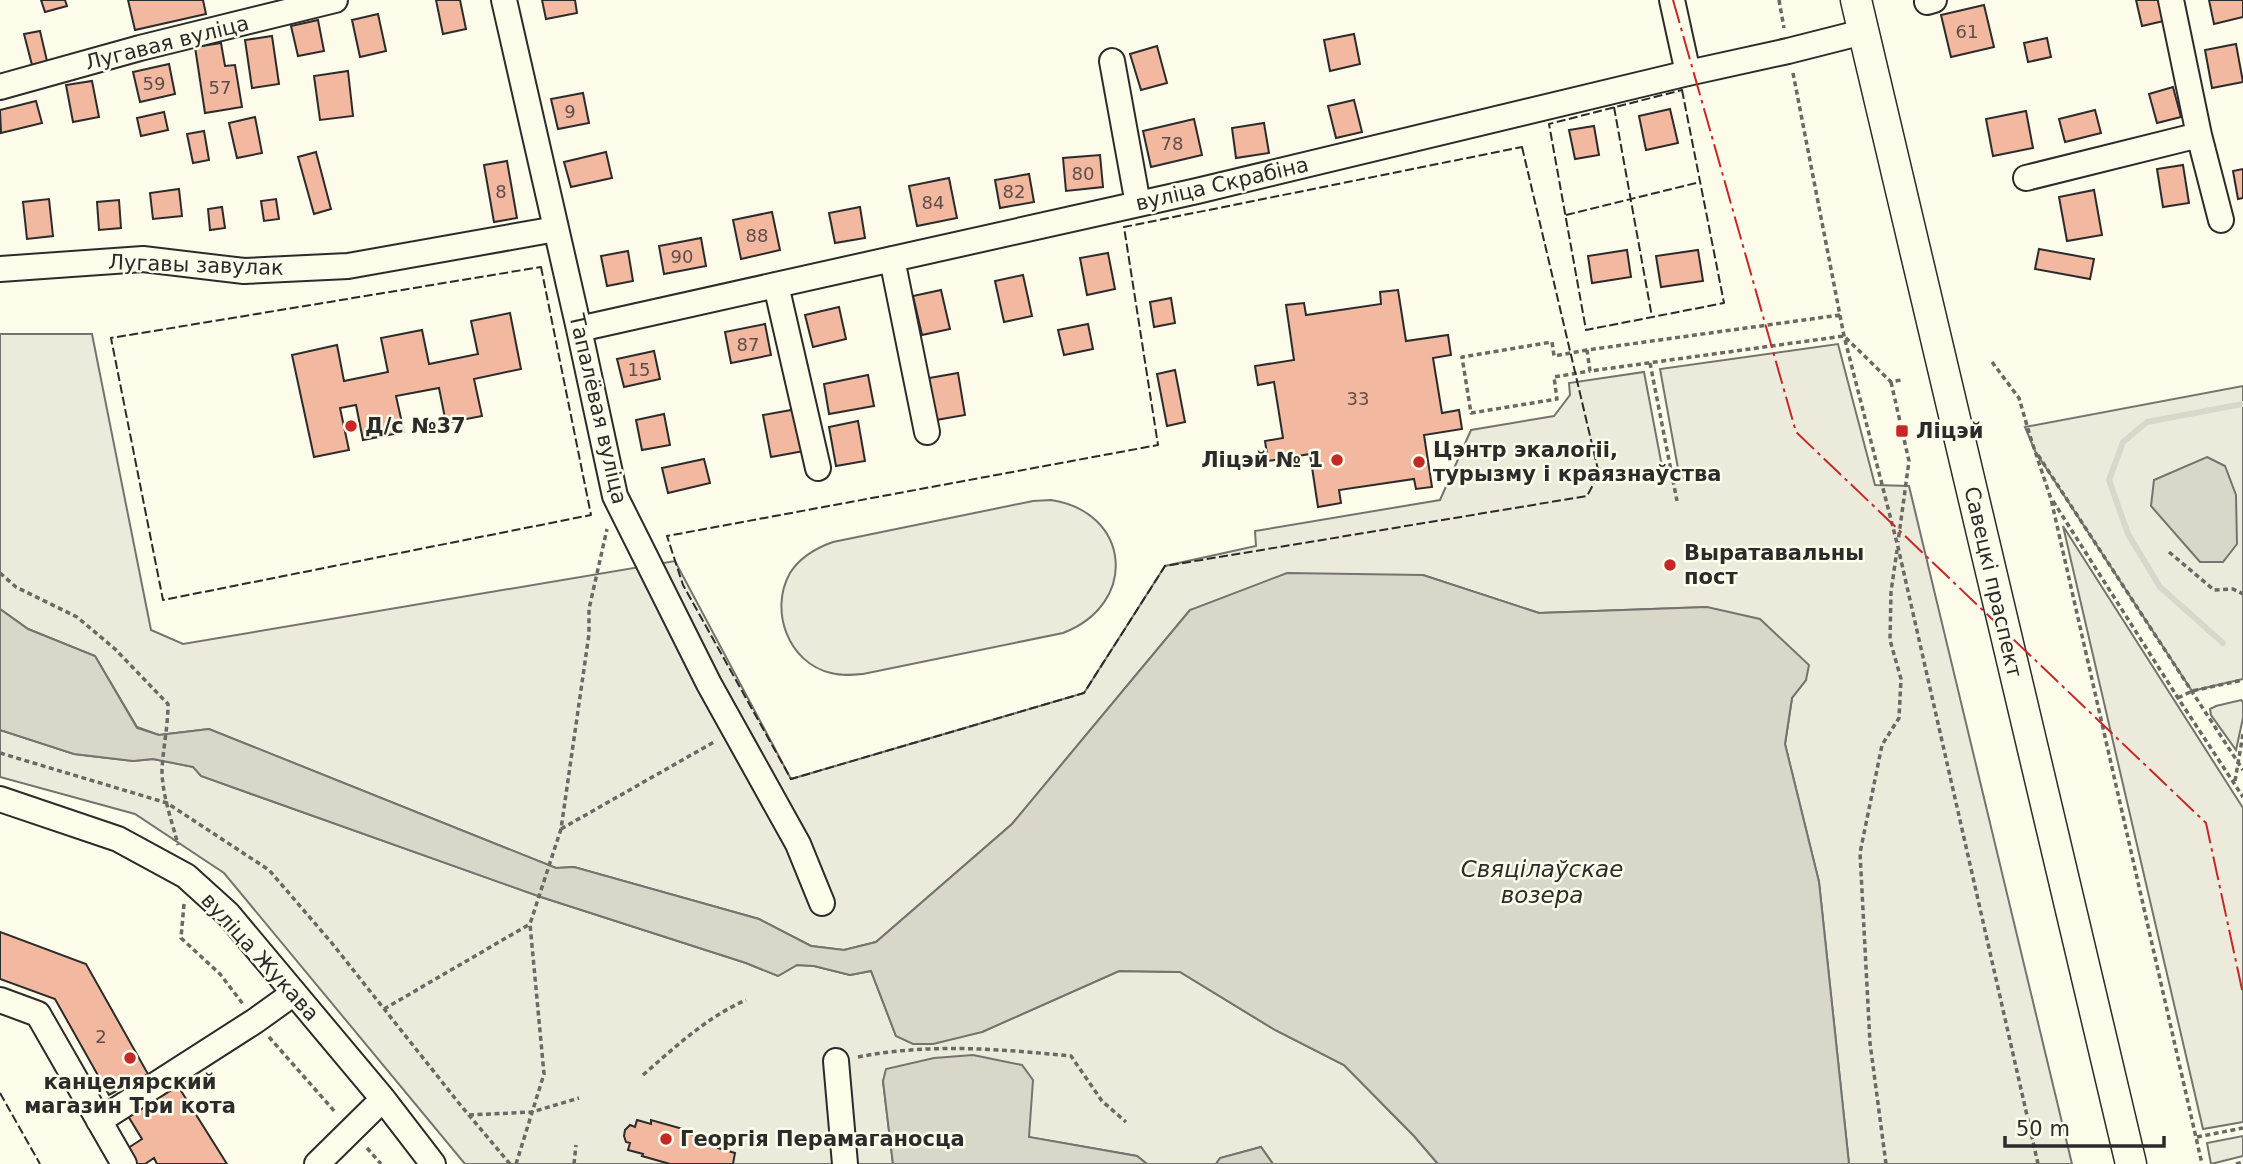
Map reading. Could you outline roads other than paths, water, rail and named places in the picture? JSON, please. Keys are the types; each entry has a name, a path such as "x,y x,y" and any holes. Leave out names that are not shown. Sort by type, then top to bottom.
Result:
{"main road":[{"name":"Савецкі праспект","path":"1856,0 2131,1164"}],"street":[{"name":"Лугавая вуліца","path":"0,87 140,48 335,0"},
{"name":"Тапалёвая вуліца","path":"504,0 615,496 709,684 798,844 822,903"},
{"path":"1672,0 1688,73"},
{"path":"2171,0 2199,135 2221,220"},
{"name":"вуліца Скрабіна","path":"579,329 1138,204 1863,32"},
{"path":"1112,61 1138,204"},
{"path":"2026,178 2199,135"},
{"name":"Лугавы завулак","path":"0,269 143,259 244,271 348,266 556,229"},
{"path":"892,259 927,432"},
{"path":"776,285 818,468"},
{"name":"вуліца Жукава","path":"0,799 118,839 186,876 228,914 383,1099 433,1164"},
{"path":"99,1121 294,993"},
{"path":"0,1000 38,1014 124,1164"},
{"path":"836,1061 845,1164"},
{"path":"317,1164 383,1099"}],"water":[{"path":"2207,457 2225,466 2236,495 2237,544 2223,562 2200,562 2151,506 2154,480"},
{"name":"Свяцілаўскае возера","path":"1287,573 1423,575 1539,613 1707,607 1760,619 1809,665 1806,680 1792,698 1785,744 1819,882 1849,1164 1438,1164 1344,1065 1275,1030 1180,972 1119,971 982,1032 933,1044 913,1044 896,1036 871,971 850,975 814,966 797,965 778,976 746,963 541,897 201,776 193,767 153,759 133,761 74,754 0,730 0,609 28,629 95,656 137,728 159,735 209,729 556,868 574,867 759,919 811,946 844,950 876,942 1012,824 1190,610"},
{"path":"973,1055 1022,1065 1033,1080 1029,1137 1137,1156 1147,1164 893,1164 883,1081 886,1069 934,1058"},
{"path":"1261,1147 1273,1164 1216,1164 1220,1158"}],"waterway":[{"path":"2223,643 2160,587 2128,534 2109,480 2123,442 2147,422 2243,404"}],"place":[{"name":"Д/с №37","path":"351,426"},
{"name":"Ліцэй","path":"1902,431"},
{"name":"Ліцэй № 1","path":"1337,460"},
{"name":"Цэнтр экалогіі, турызму і краязнаўства","path":"1419,462"},
{"name":"Выратавальны пост","path":"1670,565"},
{"name":"канцелярский магазин Три кота","path":"130,1058"},
{"name":"Георгія Перамаганосца","path":"666,1139"}]}
